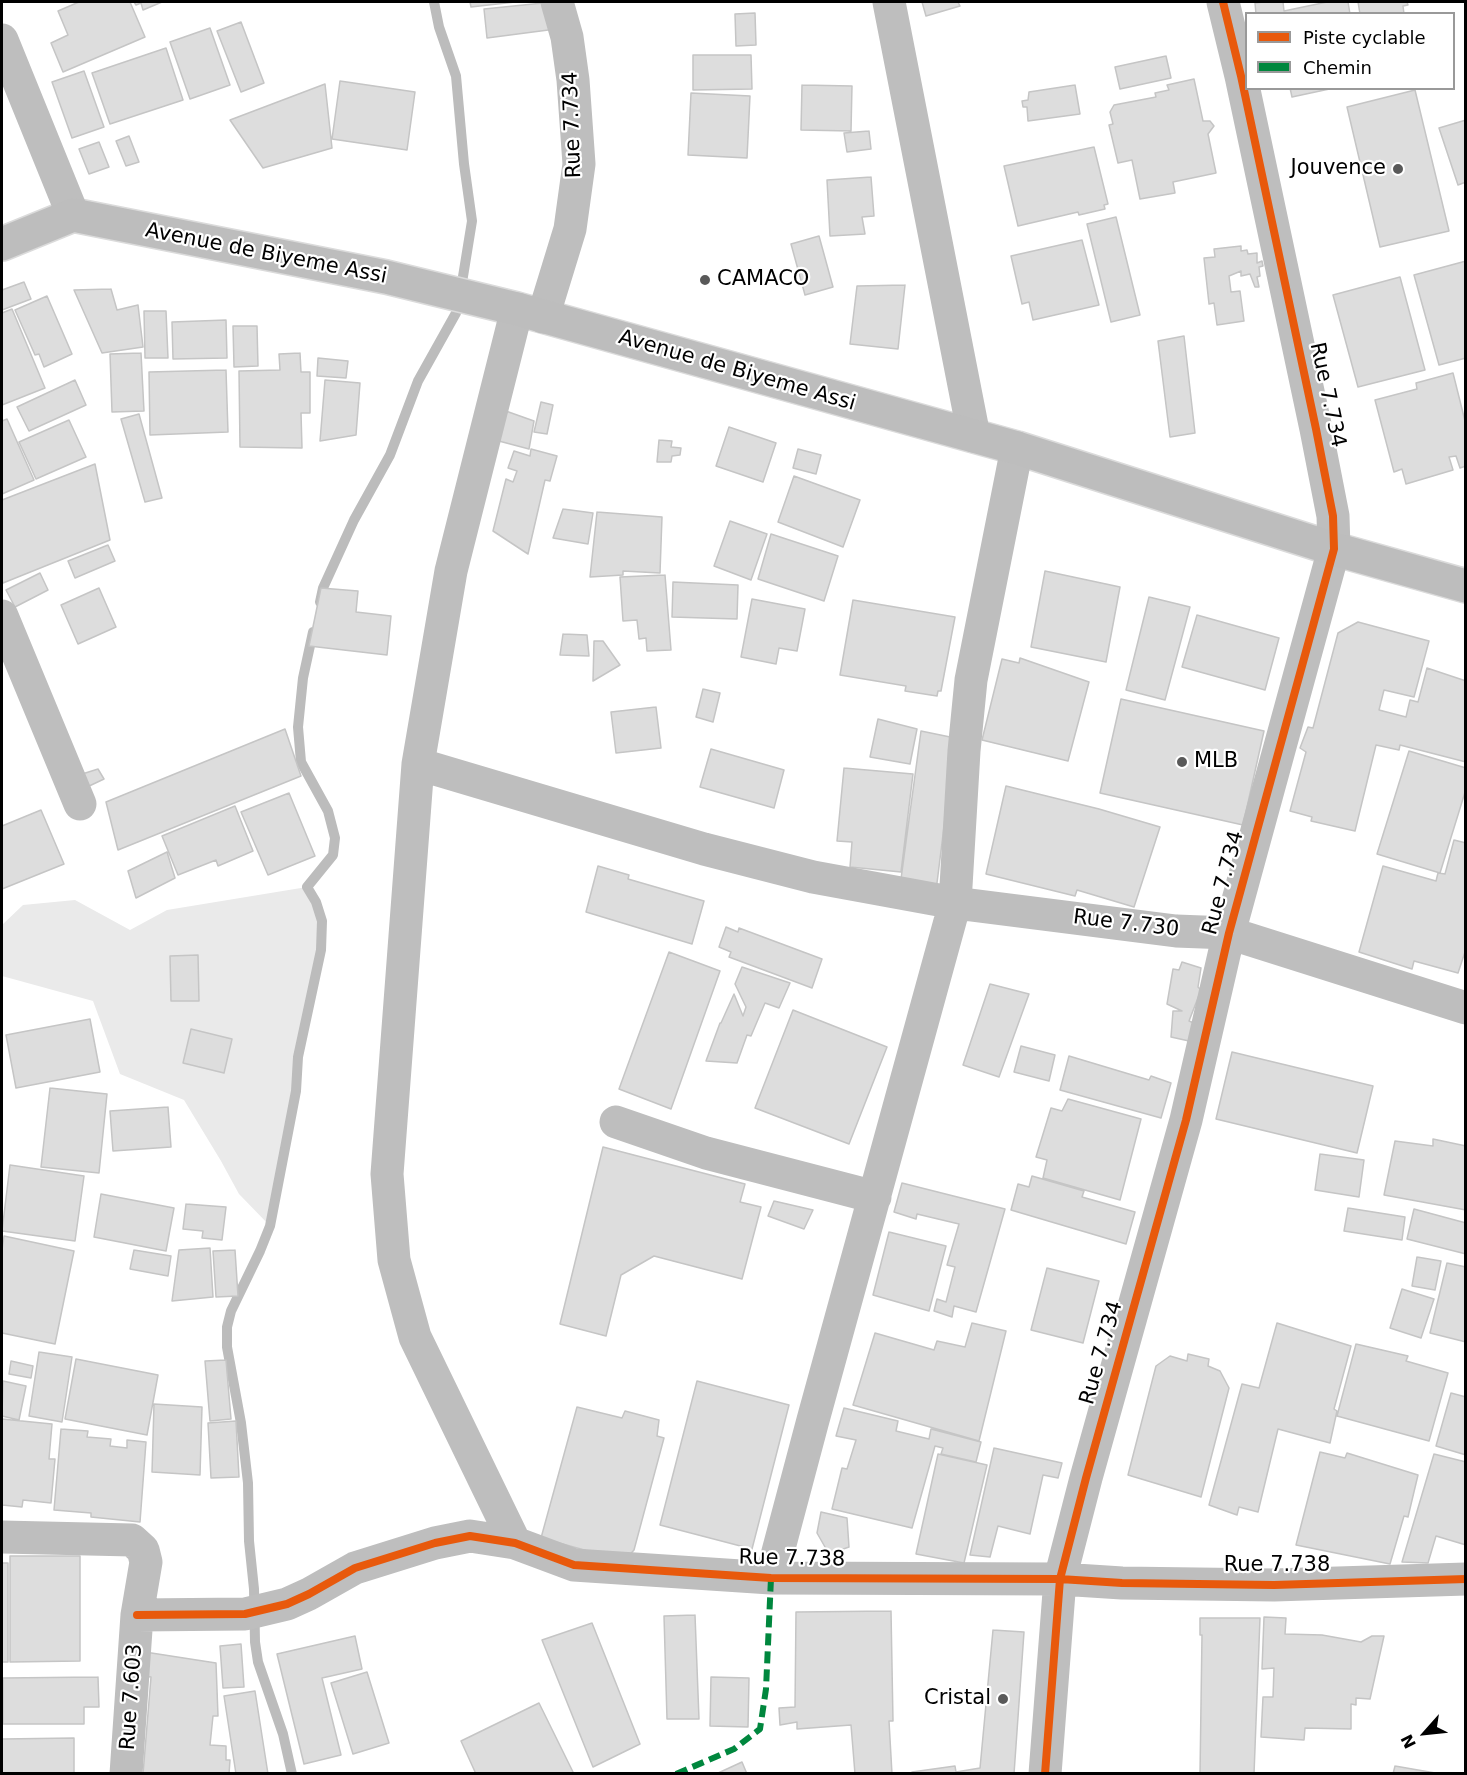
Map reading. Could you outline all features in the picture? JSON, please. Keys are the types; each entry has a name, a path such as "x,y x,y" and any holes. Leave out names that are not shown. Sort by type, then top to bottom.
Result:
{"main road":[{"name":"Avenue de Biyeme Assi","path":"73,215 386,277 530,313 1017,448 1334,549 1466,586"},
{"path":"2,244 73,215"}],"street":[{"name":"Rue 7.734","path":"515,1543 415,1337 394,1260 387,1174 418,765 451,571 530,313 570,229 579,164 573,80 567,38 557,2"},
{"path":"890,2 974,436"},
{"name":"Rue 7.734","path":"1045,1773 1060,1580 1086,1478 1186,1120 1229,933 1334,549 1333,516 1316,429 1241,76 1223,2"},
{"path":"2,40 73,215"},
{"path":"771,1578 955,903 964,751 971,680 1017,448"},
{"path":"2,616 8,651 80,804"},
{"name":"Rue 7.730","path":"418,765 704,849 813,877 955,903 1176,931 1229,933 1466,1008"},
{"path":"616,1122 706,1154 875,1197"},
{"name":"Rue 7.603","path":"2,1536 132,1540 143,1550 146,1562 137,1616 126,1773"},
{"name":"Rue 7.738","path":"137,1616 245,1614 287,1604 355,1568 435,1543 470,1536 515,1543 574,1565 771,1578 1060,1580 1274,1585 1466,1579"}],"shaded area":[{"path":"307,887 316,902 322,921 321,950 298,1057 296,1091 270,1226 239,1194 184,1100 120,1074 93,1001 2,976 2,925 23,905 75,900 130,930 167,910"}],"building":[{"path":"79,2 130,2 145,37 63,72 51,43 68,35 58,11"},
{"path":"134,2 162,2 143,10 141,3 136,5"},
{"path":"470,2 515,2 471,7"},
{"path":"553,2 556,29 487,38 484,9"},
{"path":"922,2 958,2 960,6 926,16"},
{"path":"1283,2 1284,11 1327,2 1348,2 1350,12 1256,12 1255,3"},
{"path":"1358,2 1407,2 1408,5 1403,6 1404,12 1360,12"},
{"path":"755,13 756,45 736,46 735,14"},
{"path":"241,22 264,83 241,92 217,31"},
{"path":"210,28 230,85 190,99 170,42"},
{"path":"166,48 183,100 110,124 92,73"},
{"path":"693,55 751,55 752,89 693,90"},
{"path":"1166,56 1171,78 1120,89 1115,67"},
{"path":"84,71 104,127 72,138 52,82"},
{"path":"1194,79 1203,121 1210,121 1214,126 1208,134 1216,173 1173,182 1175,193 1140,199 1132,160 1118,163 1109,125 1113,124 1110,112 1114,105 1156,97 1155,93 1169,90 1167,85"},
{"path":"340,81 415,92 407,150 332,139"},
{"path":"325,84 332,148 263,168 230,120"},
{"path":"802,85 852,86 851,131 801,130"},
{"path":"1075,85 1080,114 1028,121 1027,107 1023,107 1022,101 1028,100 1029,92"},
{"path":"1290,90 1325,90 1292,97"},
{"name":"Jouvence","path":"1415,90 1449,231 1380,247 1347,107"},
{"path":"691,93 750,96 747,158 688,155"},
{"path":"1466,120 1466,182 1458,185 1439,128"},
{"path":"869,131 871,149 847,152 844,133"},
{"path":"129,136 139,162 126,166 116,141"},
{"path":"99,142 109,167 89,174 79,149"},
{"path":"1094,147 1108,204 1104,205 1105,209 1079,215 1078,212 1018,226 1004,166"},
{"path":"871,177 874,216 862,217 865,234 830,236 827,180"},
{"path":"1116,217 1140,315 1111,322 1087,224"},
{"path":"819,236 833,287 805,295 791,244"},
{"path":"1082,240 1099,305 1033,320 1029,302 1022,304 1011,256"},
{"path":"1241,246 1241,251 1247,250 1248,254 1257,253 1257,263 1262,261 1263,266 1259,267 1260,276 1257,277 1259,287 1255,287 1250,274 1241,276 1241,271 1229,276 1231,292 1240,291 1244,321 1217,325 1214,303 1209,304 1204,258 1215,257 1214,249"},
{"path":"1466,261 1466,358 1439,365 1414,275"},
{"path":"1400,277 1425,370 1358,387 1333,295"},
{"path":"24,282 31,299 2,310 2,290"},
{"path":"905,285 898,349 850,344 857,286"},
{"path":"111,289 117,310 138,305 143,347 102,353 74,290"},
{"path":"47,296 72,354 44,367 39,354 35,355 15,310"},
{"path":"12,309 45,388 2,405 2,313"},
{"path":"144,311 166,311 168,358 145,358"},
{"path":"226,320 227,358 173,359 172,322"},
{"path":"233,326 257,326 258,366 234,367"},
{"path":"1184,336 1195,433 1170,437 1158,341"},
{"path":"141,353 144,411 112,412 110,354"},
{"path":"300,353 301,372 310,372 310,413 301,413 302,448 240,447 239,371 280,370 279,354"},
{"path":"318,358 348,361 346,378 317,376"},
{"path":"226,370 228,432 150,435 149,372"},
{"path":"1453,373 1466,425 1466,466 1460,468 1456,456 1449,457 1453,470 1406,484 1402,469 1394,472 1375,400 1417,389 1416,383"},
{"path":"75,380 86,405 29,431 17,407"},
{"path":"325,380 360,383 356,435 320,441"},
{"path":"541,402 553,405 547,434 534,432"},
{"path":"503,410 534,421 529,449 495,440"},
{"path":"139,414 162,498 145,502 121,419"},
{"path":"7,419 34,480 2,494 2,421"},
{"path":"69,420 86,457 36,479 19,442"},
{"path":"729,427 776,443 763,482 716,466"},
{"path":"659,440 672,441 671,447 681,448 680,455 672,456 671,462 657,462"},
{"path":"531,449 557,456 550,481 545,480 528,554 493,531 506,479 513,482 517,471 508,468 514,451 530,456"},
{"path":"798,449 821,455 816,474 793,468"},
{"path":"95,464 110,540 3,583 2,500"},
{"path":"794,476 860,500 843,547 778,522"},
{"path":"563,509 593,513 588,544 553,538"},
{"path":"597,512 662,517 660,573 623,571 623,575 590,577"},
{"path":"730,521 767,534 751,580 714,566"},
{"path":"771,534 838,556 824,601 758,579"},
{"path":"108,545 115,561 75,578 68,561"},
{"path":"1045,571 1120,587 1106,662 1031,647"},
{"path":"40,573 48,590 15,607 6,590"},
{"path":"665,575 671,650 647,651 646,638 639,639 637,620 623,621 620,577"},
{"path":"673,582 738,585 737,619 672,617"},
{"path":"99,588 116,627 78,644 61,605"},
{"path":"321,588 358,591 356,612 391,616 387,655 309,646"},
{"path":"1149,597 1190,607 1165,700 1126,690"},
{"path":"752,599 805,609 797,651 779,648 776,664 741,657"},
{"path":"853,600 955,617 941,691 938,691 937,696 905,691 906,686 840,675"},
{"path":"1197,615 1279,638 1265,690 1182,667"},
{"path":"1358,622 1429,641 1414,697 1384,690 1379,710 1406,717 1410,700 1418,702 1427,668 1466,681 1466,762 1400,745 1399,750 1376,745 1355,831 1311,821 1312,817 1290,811 1306,752 1300,748 1308,727 1313,728 1338,633"},
{"path":"563,634 587,635 589,656 560,655"},
{"path":"594,641 603,641 620,665 593,681"},
{"path":"1020,658 1089,682 1068,761 982,740 1002,659 1019,663"},
{"path":"703,689 720,693 713,722 696,717"},
{"name":"MLB","path":"1121,699 1264,731 1243,825 1100,793"},
{"path":"656,707 661,748 616,753 611,712"},
{"path":"878,719 917,729 910,764 870,757"},
{"path":"285,729 301,776 118,850 106,802"},
{"path":"921,731 955,738 936,891 901,879"},
{"path":"711,749 784,770 774,808 700,787"},
{"path":"1409,751 1466,768 1466,789 1440,873 1377,854"},
{"path":"844,768 913,774 901,872 850,867 852,842 837,841"},
{"path":"98,769 104,779 85,788 79,775"},
{"path":"1006,786 1160,827 1134,907 1077,890 1075,896 986,874"},
{"path":"289,793 315,856 268,875 241,812"},
{"path":"235,806 253,851 218,866 216,860 178,875 162,836"},
{"path":"41,810 64,864 2,889 2,826"},
{"path":"1454,840 1466,843 1466,949 1458,973 1414,961 1412,969 1359,952 1383,866 1436,881 1438,873 1445,874"},
{"path":"167,852 175,878 136,898 128,871"},
{"path":"598,866 629,875 628,879 704,901 692,944 586,912"},
{"path":"726,927 738,932 739,928 822,959 812,988 729,957 731,952 719,947"},
{"path":"669,952 720,971 671,1109 619,1089"},
{"path":"198,955 199,1001 171,1001 170,956"},
{"path":"1182,962 1201,968 1198,987 1201,990 1189,1021 1194,1023 1189,1041 1171,1037 1173,1011 1182,1011 1167,1004 1173,969 1179,970"},
{"path":"742,967 790,983 779,1008 765,1003 751,1036 747,1035 737,1063 706,1061 734,994 743,1016 746,1007 735,984"},
{"path":"990,984 1029,994 999,1077 963,1065"},
{"path":"793,1010 887,1047 849,1144 755,1108"},
{"path":"90,1019 100,1072 16,1088 6,1035"},
{"path":"191,1029 232,1039 224,1073 183,1063"},
{"path":"1021,1046 1055,1055 1049,1081 1014,1072"},
{"path":"1232,1052 1373,1086 1357,1153 1216,1119"},
{"path":"1069,1056 1149,1080 1151,1076 1171,1083 1161,1118 1060,1090"},
{"path":"50,1088 107,1094 99,1173 41,1167"},
{"path":"1068,1099 1141,1119 1120,1200 1043,1178 1047,1160 1036,1157 1051,1108 1062,1111"},
{"path":"168,1107 171,1147 113,1151 110,1111"},
{"path":"1433,1139 1466,1146 1466,1210 1384,1195 1395,1141 1433,1146"},
{"path":"603,1147 745,1184 740,1202 761,1207 742,1279 654,1256 621,1275 606,1336 560,1324"},
{"path":"1320,1154 1364,1160 1359,1197 1315,1190"},
{"path":"10,1165 84,1176 75,1241 2,1231"},
{"path":"1032,1176 1084,1191 1082,1197 1135,1212 1126,1244 1011,1210 1018,1184 1029,1187"},
{"path":"902,1183 1005,1209 976,1312 954,1306 952,1317 934,1311 937,1299 946,1302 955,1267 947,1265 959,1224 917,1214 916,1219 894,1212"},
{"path":"101,1194 174,1208 166,1251 94,1237"},
{"path":"774,1201 813,1210 804,1229 768,1216"},
{"path":"186,1204 226,1207 222,1240 202,1238 203,1231 183,1229"},
{"path":"1348,1208 1405,1217 1402,1240 1344,1231"},
{"path":"1414,1209 1466,1223 1466,1254 1407,1239"},
{"path":"889,1232 946,1246 929,1311 873,1295"},
{"path":"4,1236 74,1251 55,1344 2,1333"},
{"path":"210,1248 213,1297 172,1301 179,1250"},
{"path":"134,1250 171,1256 168,1276 130,1269"},
{"path":"235,1250 238,1296 216,1297 213,1251"},
{"path":"1417,1257 1441,1261 1435,1290 1412,1286"},
{"path":"1447,1263 1466,1267 1466,1342 1430,1333"},
{"path":"1047,1268 1099,1281 1083,1343 1031,1330"},
{"path":"1402,1289 1434,1299 1421,1338 1390,1328"},
{"path":"972,1323 1006,1331 979,1441 853,1405 875,1333 934,1350 937,1341 965,1347"},
{"path":"1277,1323 1351,1346 1334,1409 1337,1411 1330,1443 1278,1429 1258,1512 1239,1507 1237,1515 1209,1505 1242,1384 1259,1388"},
{"path":"1356,1344 1408,1356 1406,1361 1448,1373 1429,1441 1337,1416"},
{"path":"39,1352 72,1357 62,1422 29,1416"},
{"path":"1188,1354 1209,1359 1208,1366 1220,1371 1229,1388 1201,1497 1128,1475 1156,1366 1170,1356 1187,1361"},
{"path":"76,1359 158,1375 147,1435 65,1419"},
{"path":"226,1360 231,1419 210,1421 205,1361"},
{"path":"11,1361 33,1366 31,1378 9,1374"},
{"path":"3,1381 26,1386 19,1420 2,1416"},
{"path":"697,1381 789,1405 752,1549 660,1525"},
{"path":"1451,1393 1466,1397 1466,1455 1436,1446"},
{"path":"154,1404 202,1407 200,1475 152,1472"},
{"path":"577,1407 622,1418 625,1411 659,1420 657,1436 664,1438 634,1550 624,1561 541,1538"},
{"path":"844,1408 898,1421 896,1431 929,1439 931,1429 981,1442 976,1462 941,1454 943,1448 935,1446 912,1528 832,1509 842,1468 847,1469 856,1440 836,1436"},
{"path":"2,1419 52,1424 49,1459 55,1459 51,1503 23,1500 22,1507 2,1505"},
{"path":"236,1421 239,1477 211,1478 208,1423"},
{"path":"61,1429 88,1431 87,1437 111,1439 110,1446 127,1448 127,1440 146,1442 140,1522 91,1517 91,1513 54,1510"},
{"path":"994,1448 1062,1463 1058,1478 1043,1475 1030,1534 998,1526 990,1557 970,1555"},
{"path":"1320,1452 1345,1458 1347,1453 1418,1475 1408,1517 1404,1516 1390,1564 1296,1545"},
{"path":"938,1454 987,1465 964,1563 916,1554"},
{"path":"1434,1454 1466,1462 1466,1545 1436,1536 1428,1563 1402,1562"},
{"path":"821,1512 847,1518 849,1547 829,1554 817,1533"},
{"path":"10,1556 80,1556 80,1661 10,1662"},
{"path":"2,1563 8,1563 8,1662 2,1662"},
{"path":"891,1611 893,1721 889,1721 892,1774 855,1774 851,1725 797,1729 797,1722 780,1725 779,1708 795,1707 796,1612"},
{"path":"695,1615 699,1719 667,1719 664,1616"},
{"path":"1264,1617 1286,1618 1285,1634 1322,1635 1361,1642 1372,1636 1384,1636 1370,1699 1356,1698 1356,1705 1351,1704 1351,1729 1305,1728 1304,1740 1261,1737 1263,1697 1273,1697 1274,1668 1262,1669"},
{"path":"1200,1618 1260,1618 1254,1774 1200,1774 1202,1635 1200,1635"},
{"path":"592,1623 640,1744 593,1767 542,1640"},
{"name":"Cristal","path":"993,1630 1024,1632 1014,1774 912,1774 912,1772 955,1766 956,1772 980,1768"},
{"path":"355,1636 362,1669 322,1678 341,1755 304,1764 277,1654"},
{"path":"241,1644 244,1687 223,1688 220,1646"},
{"path":"145,1652 216,1663 218,1716 213,1716 210,1745 226,1746 226,1760 230,1760 229,1774 143,1774 151,1677 142,1676"},
{"path":"367,1672 389,1743 353,1754 331,1683"},
{"path":"98,1677 99,1707 84,1707 84,1724 3,1724 3,1678"},
{"path":"711,1677 749,1678 748,1727 710,1726"},
{"path":"255,1691 268,1774 236,1774 224,1696"},
{"path":"539,1703 574,1774 476,1774 461,1741"},
{"path":"74,1738 74,1774 2,1774 2,1739"},
{"path":"742,1762 747,1774 716,1774"},
{"path":"1395,1766 1441,1774 1393,1774"}],"waterway":[{"path":"320,602 323,588 354,520 390,455 418,381 456,313 460,295 472,221 456,76 439,27 434,2"},
{"path":"292,1774 283,1734 258,1662 255,1642 248,1483 241,1423 227,1347 227,1327 231,1311 270,1226 296,1091 298,1057 321,950 322,921 316,902 307,887 333,855 335,838 328,811 301,762 298,727 303,678 313,632"}],"marked path":[{"path":"676,1774 734,1749 760,1729 766,1689 771,1578"}],"cycle path":[{"path":"1045,1774 1060,1579 1186,1120 1229,933 1334,549 1333,516 1316,429 1241,76 1223,2"},
{"path":"137,1615 245,1614 287,1604 355,1568 435,1543 470,1536 515,1543 574,1565 771,1578 1060,1579 1122,1583 1274,1585 1466,1579"}],"place":[{"name":"Jouvence","path":"1398,169"},
{"name":"CAMACO","path":"705,280"},
{"name":"MLB","path":"1182,762"},
{"name":"Cristal","path":"1003,1699"}]}
